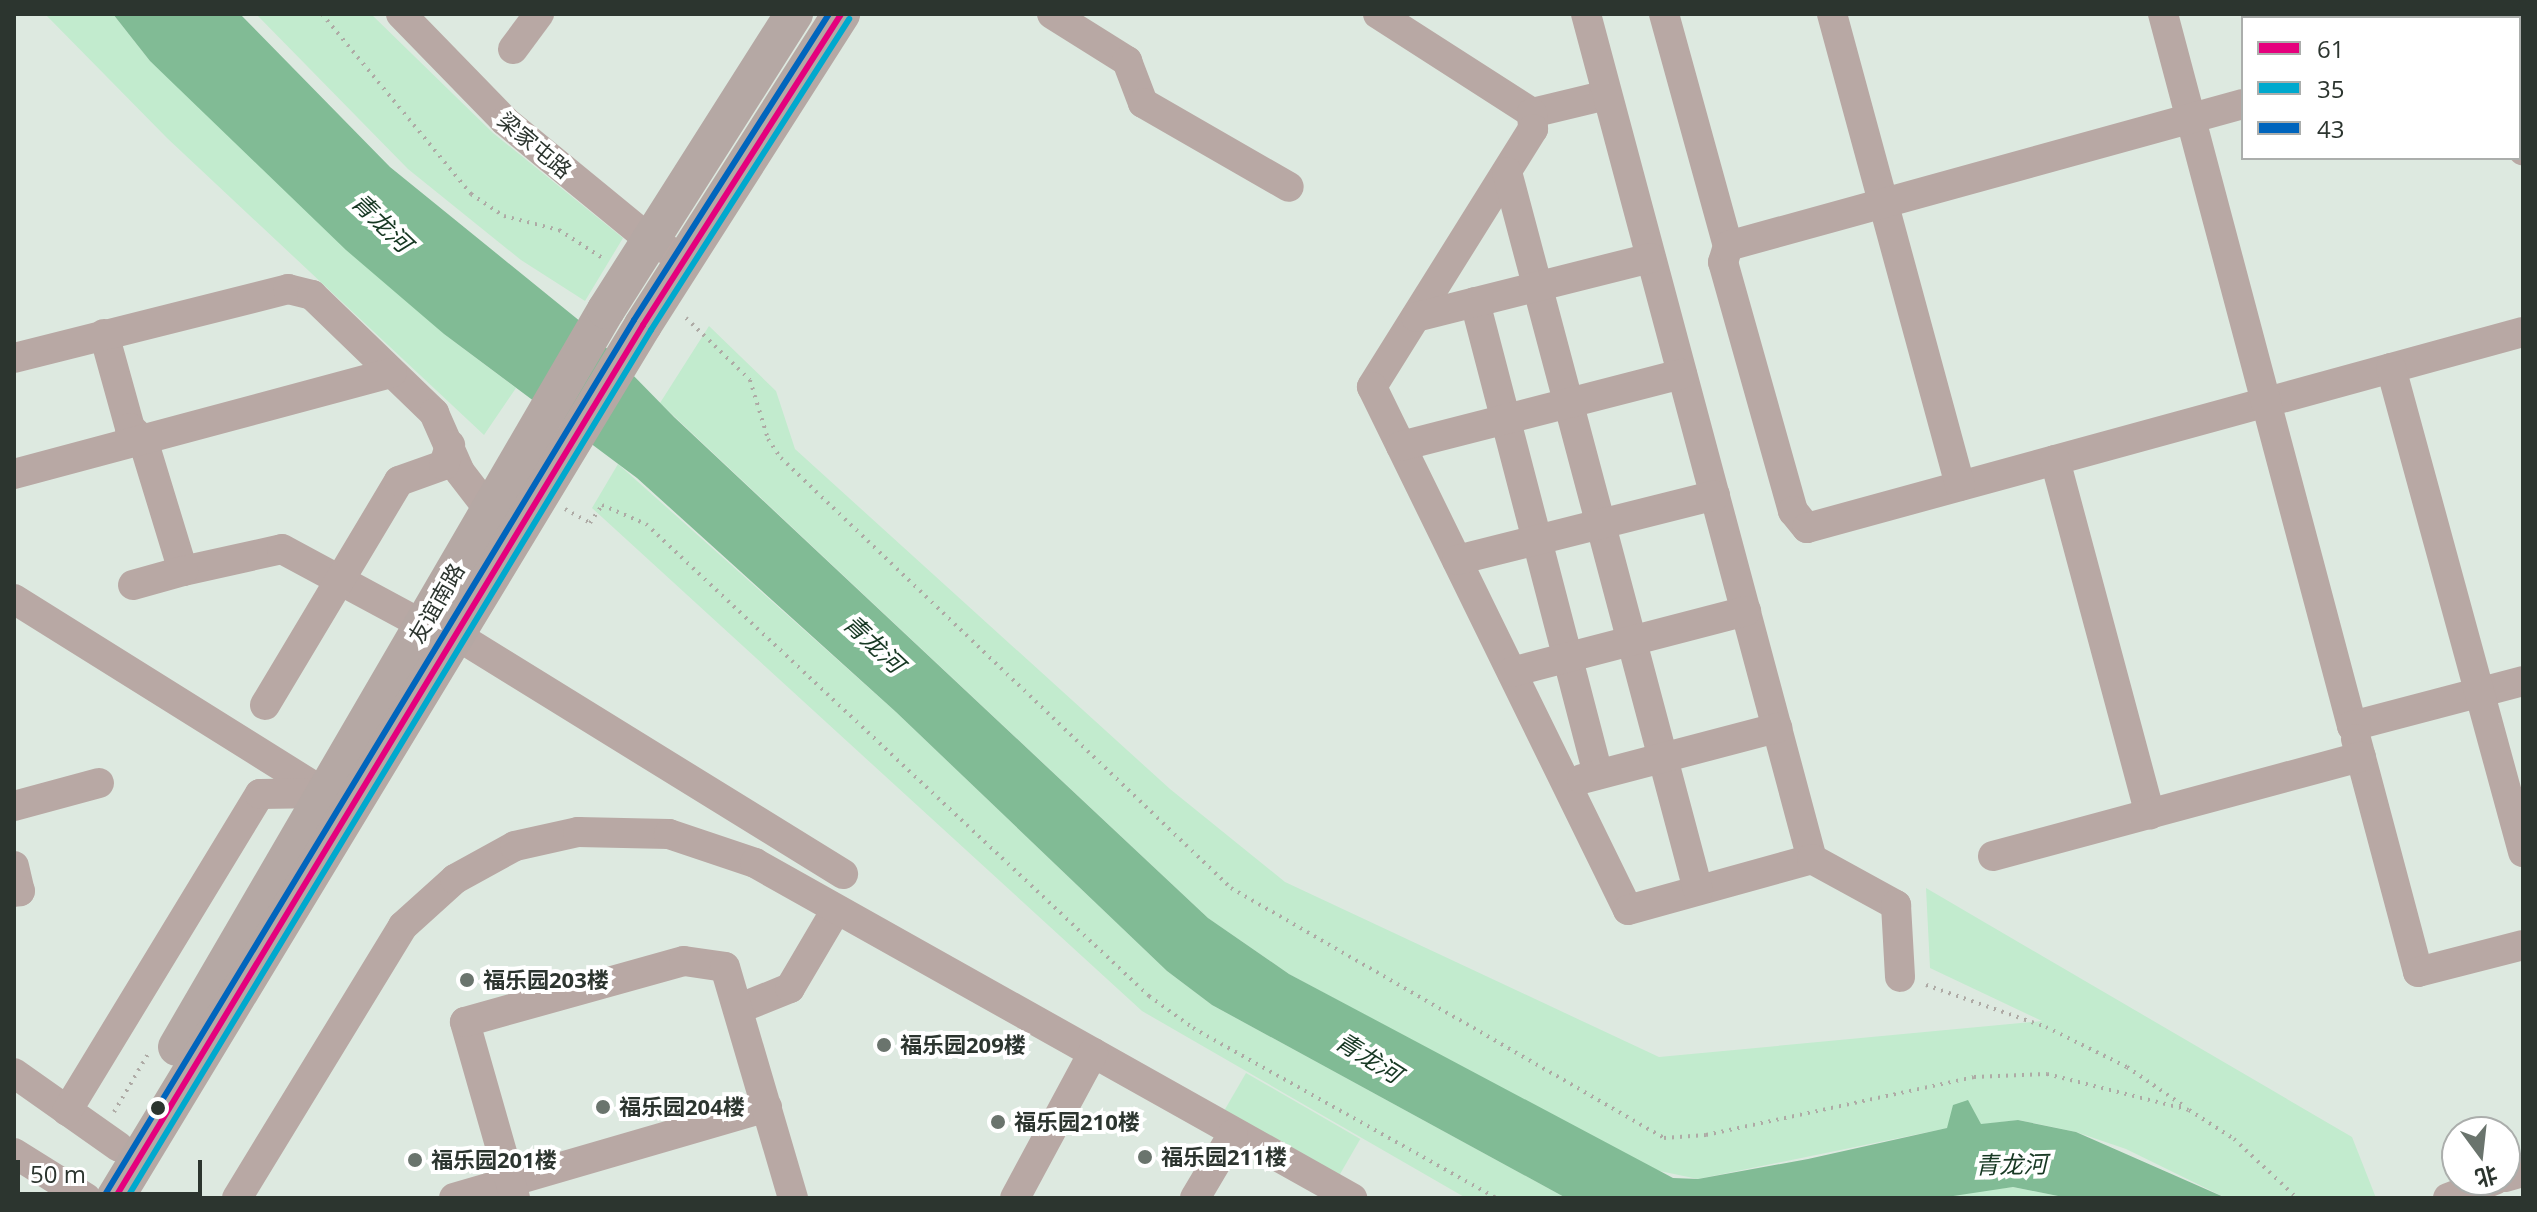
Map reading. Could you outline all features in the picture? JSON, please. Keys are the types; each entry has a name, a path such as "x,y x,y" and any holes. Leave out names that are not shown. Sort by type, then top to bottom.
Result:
{"main road":[{"name":"友谊南路","path":"115,1198 440,630 490,511 538,492 606,310 794,14"},
{"name":"友谊南路","path":"87,1198 325,793 659,317 685,258 841,14"}],"street":[{"name":"梁家屯路","path":"401,14 505,121 651,241 685,258"},
{"path":"513,49 539,14"},
{"path":"1052,14 1127,61 1143,103 1289,187"},
{"path":"1378,14 1532,113 1607,95"},
{"path":"1586,14 1812,859"},
{"path":"1664,14 1728,246 1723,262 1793,511 1807,528 2523,332"},
{"path":"1832,14 1960,486"},
{"path":"2163,14 2418,972 2523,945"},
{"path":"1728,246 2241,105"},
{"path":"1532,113 1533,129 1372,387 1628,910 1812,859 1896,905 1900,977"},
{"path":"1507,172 1698,890"},
{"path":"1416,317 1651,258"},
{"path":"14,358 288,289 312,295 434,413 460,472 490,511"},
{"path":"1475,302 1598,774"},
{"path":"104,334 130,428 143,440 183,571"},
{"path":"2391,368 2523,852"},
{"path":"14,474 392,373"},
{"path":"1401,446 1682,374"},
{"path":"265,705 399,481 444,465 450,445"},
{"path":"2055,460 2150,814"},
{"path":"1457,560 1715,495"},
{"path":"133,585 282,549 440,630 843,874"},
{"path":"14,599 325,793"},
{"path":"1512,672 1746,611"},
{"path":"2352,726 2523,681"},
{"path":"1565,783 1777,728"},
{"path":"1993,856 2361,757"},
{"path":"14,806 99,783"},
{"path":"67,1111 260,794 325,793"},
{"path":"237,1198 403,926 455,879 515,846 578,832 669,834 755,863 1233,1134 1352,1198"},
{"path":"14,866 20,891 14,892"},
{"path":"738,1009 790,988 836,910"},
{"path":"513,1190 465,1022 684,961 725,967 793,1198"},
{"path":"1015,1198 1093,1053"},
{"path":"14,1073 119,1147"},
{"path":"454,1198 513,1190 767,1107"},
{"path":"1195,1198 1233,1134"},
{"path":"14,1153 87,1198"}],"path":[{"path":"322,14 471,194 504,216 559,230 628,276"},
{"path":"659,317 750,380 768,439 781,458 1231,888 1664,1138 1706,1135 2009,1072 2047,1074 2189,1110"},
{"path":"538,492 590,523 602,505 646,524 1149,996 1193,1028 1496,1198"},
{"path":"1900,977 2046,1027 2127,1067 2234,1139 2297,1198"}],"shaded area":[{"path":"45,14 113,14 150,61 444,334 516,388 484,435 167,138"},
{"path":"256,14 371,14 493,133 623,238 585,301 521,260 408,169"},
{"path":"709,326 776,391 795,449 1170,789 1285,882 1659,1057 2042,1021 1930,968 1926,888 2352,1137 2376,1198 2226,1198 2126,1149 2076,1132 2019,1120 1948,1128 1698,1179 1650,1169 1289,974 1208,918 660,403"},
{"path":"618,464 896,712 1167,971 1212,1005 1566,1198 1466,1198 1142,1011 592,508"},
{"path":"1246,1073 1360,1139 1338,1177 1224,1111"},
{"path":"2013,1187 2068,1198 1940,1198 1971,1192"}],"water":[{"name":"青龙河","path":"113,14 240,14 390,167 581,322 674,417 1208,918 1289,974 1673,1178 1698,1179 1808,1159 1947,1128 1953,1105 1968,1100 1981,1124 2018,1120 2076,1132 2226,1198 2068,1198 2013,1187 1940,1198 1566,1198 1212,1005 1167,971 896,712 637,478 444,334 346,250 150,61"}],"transit line":[{"name":"43","path":"106,1193 634,320 829,14"},
{"name":"61","path":"115,1198 643,325 841,14"},
{"name":"35","path":"127,1198 651,330 849,19"}],"place":[{"name":"福乐园203楼","path":"467,980"},
{"name":"福乐园209楼","path":"884,1045"},
{"name":"福乐园204楼","path":"603,1107"},
{"name":"福乐园210楼","path":"998,1122"},
{"name":"福乐园211楼","path":"1145,1157"},
{"name":"福乐园201楼","path":"415,1160"}]}
